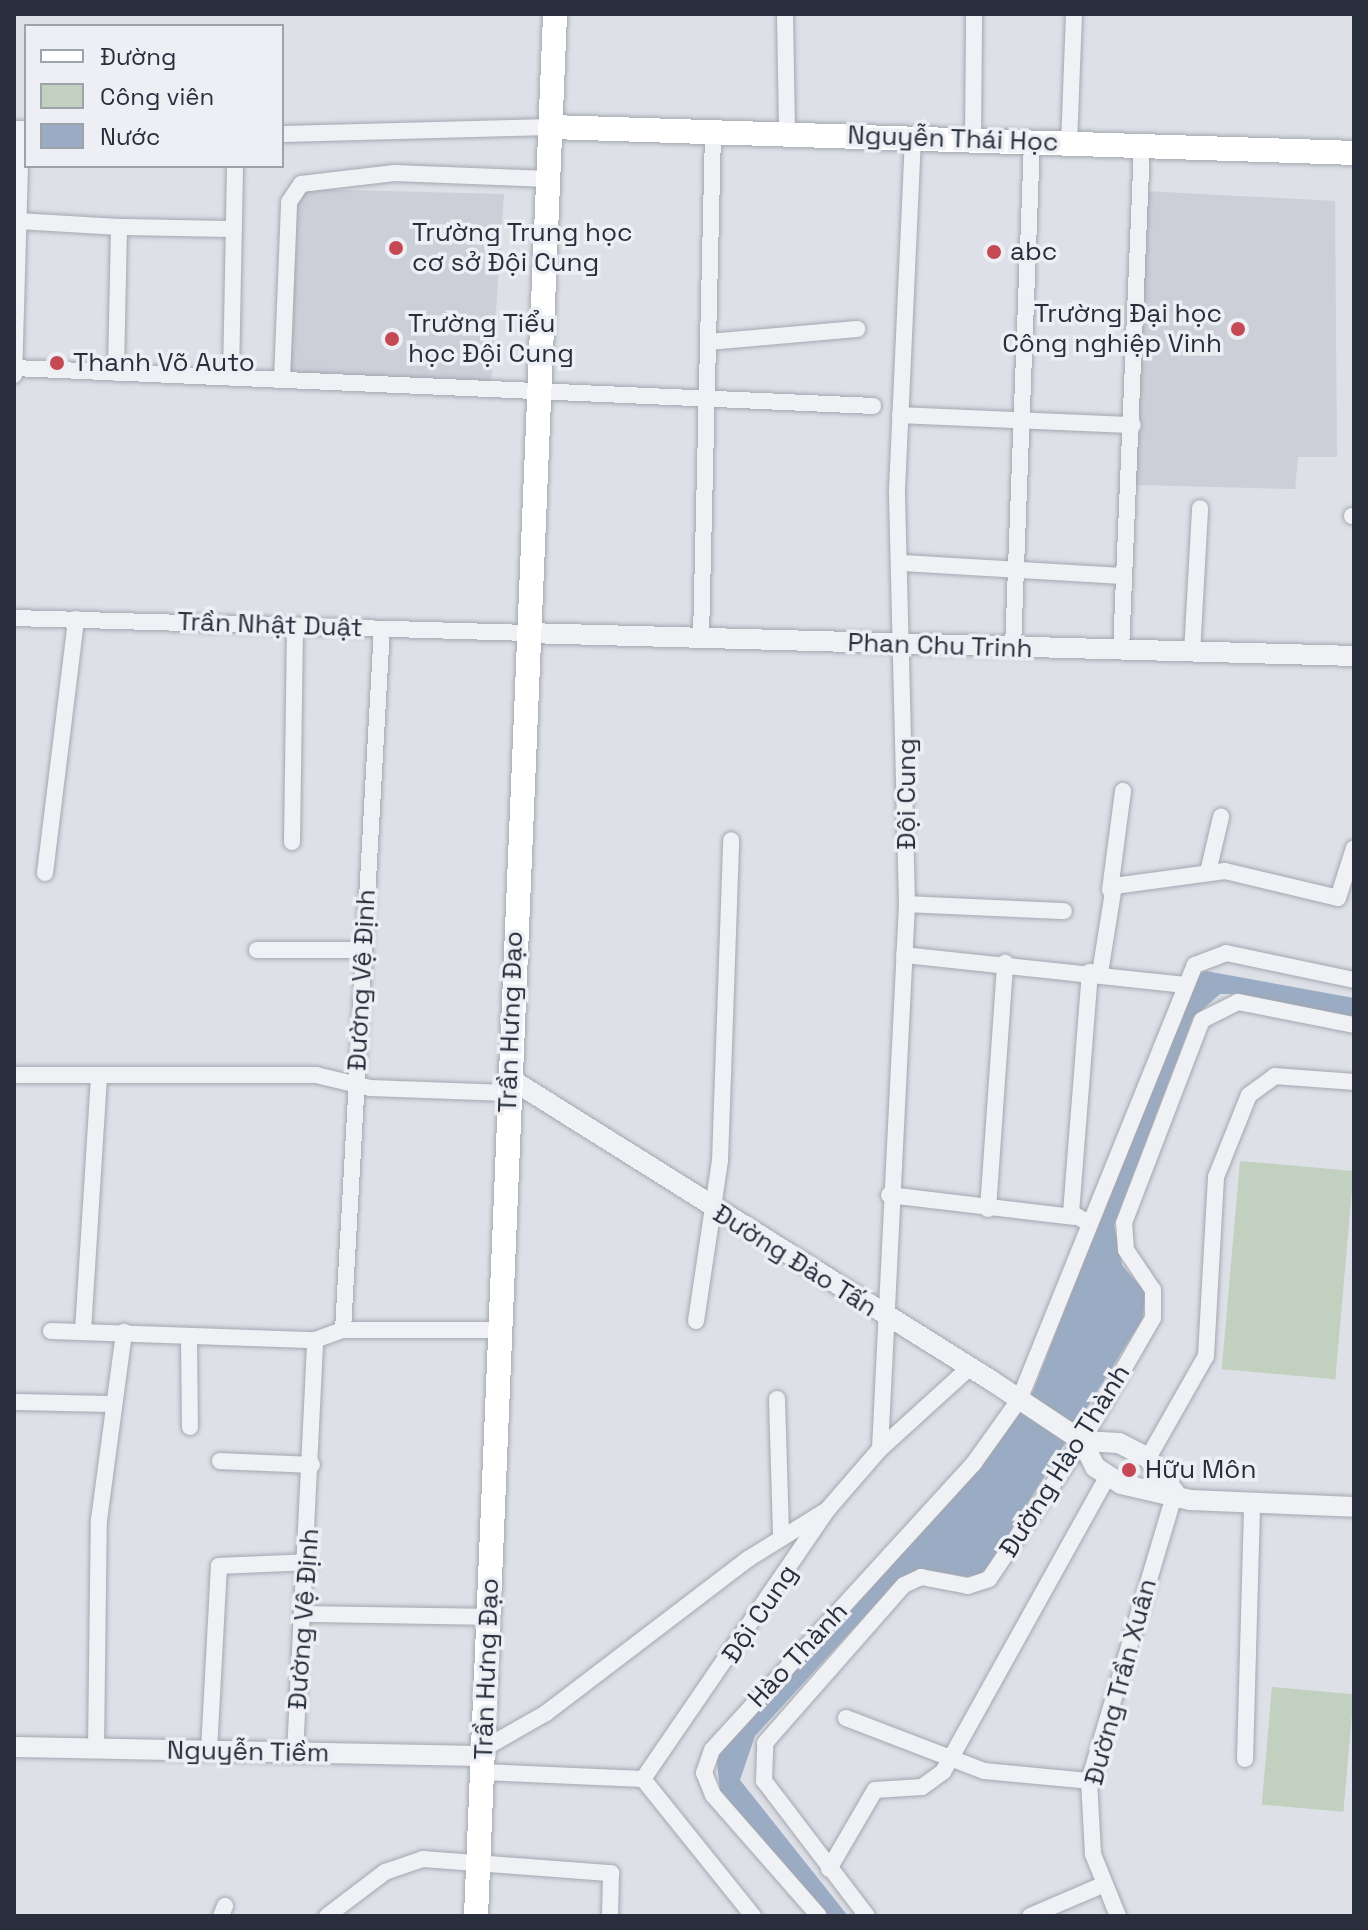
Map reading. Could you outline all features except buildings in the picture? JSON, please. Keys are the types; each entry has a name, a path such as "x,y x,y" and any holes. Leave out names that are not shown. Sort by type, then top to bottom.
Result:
{"main road":[{"name":"Trần Hưng Đạo","path":"476,1916 508,1086 555,14"},
{"name":"Nguyễn Thái Học","path":"551,127 787,132 1354,153"}],"street":[{"path":"785,14 787,132"},
{"path":"973,140 974,14"},
{"path":"1069,144 1074,14"},
{"path":"284,134 551,127"},
{"path":"14,375 20,129"},
{"path":"701,638 713,132"},
{"name":"Đội Cung","path":"880,1449 889,1195 907,904 906,645 900,415 913,138"},
{"path":"1013,648 1011,569 1032,143"},
{"path":"1121,651 1133,425 1142,146"},
{"path":"231,377 235,168"},
{"path":"282,380 289,202 301,184 394,173 549,179"},
{"path":"18,221 234,229"},
{"path":"116,373 119,227"},
{"path":"708,342 857,329"},
{"path":"14,368 873,406"},
{"path":"900,415 1133,425"},
{"path":"1192,653 1200,508"},
{"path":"902,563 1123,576"},
{"name":"Trần Nhật Duật","path":"14,618 527,633"},
{"path":"45,873 76,619"},
{"path":"292,842 295,626"},
{"name":"Đường Vệ Định","path":"343,1330 382,629"},
{"name":"Phan Chu Trinh","path":"527,633 1354,656"},
{"path":"1079,1219 1095,973 1123,791"},
{"path":"1208,872 1221,817"},
{"path":"696,1321 714,1211 731,840"},
{"path":"1110,890 1208,872 1338,898 1354,848"},
{"path":"907,904 1064,911"},
{"path":"257,950 364,950"},
{"path":"1022,1402 1079,1219 1184,985 1202,959 1226,953 1354,980"},
{"path":"904,955 1005,963 1184,985"},
{"path":"988,1209 1005,963"},
{"name":"Đường Hào Thành","path":"867,1916 760,1774 765,1743 904,1585 921,1577 968,1586 989,1579 1153,1318 1153,1290 1126,1250 1124,1223 1202,1020 1238,1002 1354,1025"},
{"path":"14,1075 316,1075 357,1083 508,1086"},
{"path":"83,1331 99,1075"},
{"path":"1148,1458 1206,1356 1216,1177 1249,1095 1275,1076 1354,1082"},
{"name":"Đường Đào Tấn","path":"508,1086 969,1368 1079,1439 1108,1475 1144,1493 1175,1493 1252,1504 1354,1507"},
{"path":"889,1195 1079,1219"},
{"path":"51,1331 315,1340 343,1330 499,1330"},
{"path":"96,1750 99,1520 124,1332"},
{"path":"189,1338 190,1427"},
{"name":"Đường Vệ Định","path":"295,1754 310,1562 315,1340"},
{"name":"Đội Cung","path":"643,1779 828,1509 880,1449 969,1368"},
{"path":"777,1399 781,1536"},
{"path":"14,1402 113,1404"},
{"name":"Hào Thành","path":"819,1916 713,1795 706,1761 974,1463 1022,1402"},
{"name":"Đường Đào Tấn","path":"1079,1439 1119,1443 1148,1458 1175,1493"},
{"path":"220,1461 312,1465"},
{"path":"829,1869 875,1790 931,1783 950,1760 1108,1475"},
{"name":"Đường Trần Xuân","path":"1118,1916 1100,1886 1089,1781 1175,1493"},
{"path":"1245,1759 1252,1504"},
{"path":"482,1759 781,1536 828,1509"},
{"path":"209,1750 219,1566 310,1562"},
{"path":"307,1614 489,1617"},
{"path":"846,1718 950,1760 1014,1778 1089,1781"},
{"name":"Nguyễn Tiềm","path":"14,1747 482,1759"},
{"path":"482,1759 643,1779 753,1916"},
{"path":"327,1916 405,1861 611,1873 610,1916"},
{"path":"1030,1916 1100,1886"}],"shaded area":[{"path":"304,189 504,194 491,384 289,375 294,203"},
{"name":"Trường Đại học Công nghiệp Vinh","path":"1146,191 1335,201 1337,457 1298,457 1295,489 1135,485"}],"green space":[{"path":"1240,1161 1354,1171 1335,1379 1222,1369"},
{"path":"1272,1687 1354,1694 1343,1812 1262,1805"}],"water":[{"path":"1206,971 1354,998 1354,1020 1239,994 1220,994 1193,1018 1114,1225 1122,1265 1145,1292 1143,1318 988,1567 975,1578 925,1570 898,1580 755,1736 740,1780 848,1916 823,1916 720,1791 716,1751 1032,1394 1194,976"}],"place":[{"name":"Trường Trung học cơ sở Đội Cung","path":"396,248"},
{"name":"abc","path":"994,252"},
{"name":"Trường Đại học Công nghiệp Vinh","path":"1238,329"},
{"name":"Trường Tiểu học Đội Cung","path":"392,339"},
{"name":"Thanh Võ Auto","path":"57,363"},
{"name":"Hữu Môn","path":"1129,1470"}]}
